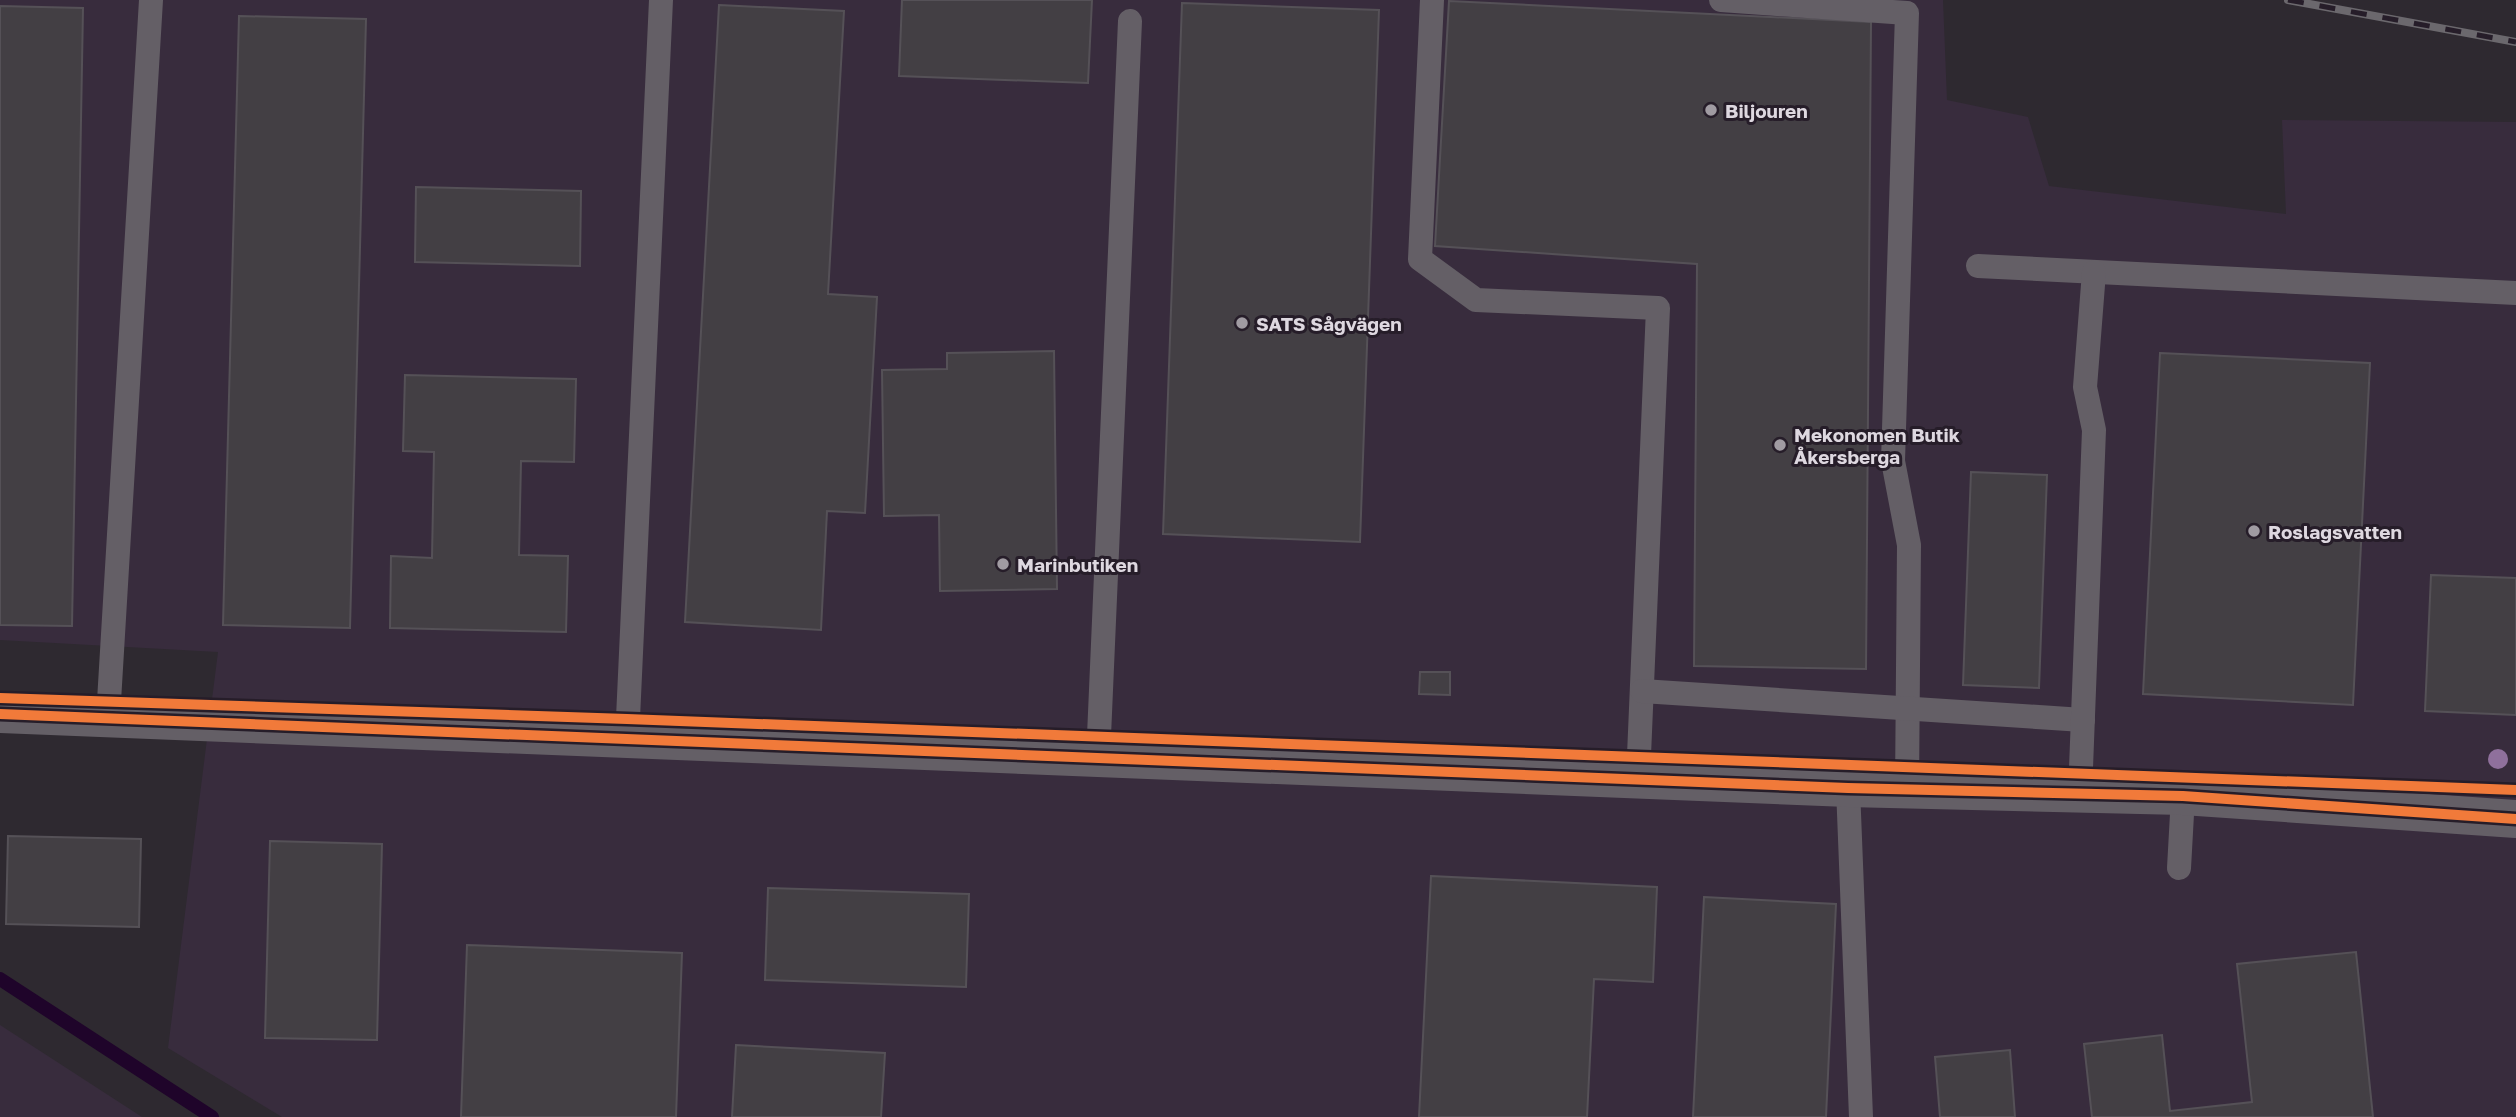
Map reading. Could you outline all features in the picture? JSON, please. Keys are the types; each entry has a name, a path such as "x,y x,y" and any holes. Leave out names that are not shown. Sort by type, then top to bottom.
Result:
{"street":[{"path":"0,714 1848,788 2183,796 2516,819"}],"lane":[{"path":"108,718 151,0"},
{"path":"627,740 661,0"},
{"path":"1432,0 1420,259 1476,300 1658,308 1638,779"},
{"path":"1721,0 1908,13 1893,461 1909,545 1907,790"},
{"path":"1098,759 1130,21"},
{"path":"1978,266 2516,293"},
{"path":"2080,794 2094,430 2085,387 2094,272"},
{"path":"1642,691 2083,720"},
{"path":"1848,788 1861,1117"},
{"path":"2179,868 2183,796"}],"shaded area":[{"path":"0,0 1943,0 1947,100 2028,117 2049,186 2286,214 2282,120 2516,122 2516,1117 282,1117 168,1048 218,652 0,640"},
{"path":"0,1025 142,1117 0,1117"}],"building":[{"path":"902,0 1092,0 1088,83 899,76"},
{"path":"1449,1 1871,22 1866,669 1694,666 1697,264 1435,246"},
{"path":"1182,3 1379,10 1360,542 1163,534"},
{"path":"719,5 844,11 828,294 877,297 865,513 827,511 821,630 685,622"},
{"path":"0,6 83,8 72,626 0,625"},
{"path":"239,16 366,19 350,628 223,625"},
{"path":"416,187 581,191 580,266 415,262"},
{"path":"1054,351 1057,589 940,591 939,515 884,516 882,370 947,369 947,353"},
{"path":"2160,353 2370,363 2353,705 2143,694"},
{"path":"405,375 576,379 574,462 521,461 519,555 568,556 566,632 390,628 391,556 432,558 434,452 403,451"},
{"path":"1971,472 2047,475 2039,688 1963,685"},
{"path":"2431,575 2516,578 2516,715 2425,711"},
{"path":"1420,672 1450,672 1450,695 1419,694"},
{"path":"8,836 141,839 139,927 6,924"},
{"path":"270,841 382,844 377,1040 265,1038"},
{"path":"1431,876 1657,887 1653,982 1594,979 1587,1117 1419,1117"},
{"path":"768,888 969,894 966,987 765,980"},
{"path":"1704,897 1836,904 1826,1117 1693,1117"},
{"path":"467,945 682,953 676,1117 461,1117"},
{"path":"2356,952 2373,1117 2092,1117 2084,1044 2162,1035 2170,1111 2252,1102 2237,964"},
{"path":"736,1045 885,1053 881,1117 732,1117"},
{"path":"2010,1050 2015,1117 1940,1117 1935,1057"}],"waterway":[{"path":"0,979 212,1117"}],"railway":[{"path":"2288,0 2516,42"}],"cycle path":[{"path":"0,698 2516,790"},
{"path":"0,714 1848,788 2183,796 2516,819"}],"place":[{"name":"Biljouren","path":"1711,110"},
{"name":"SATS Sågvägen","path":"1242,323"},
{"name":"Mekonomen Butik Åkersberga","path":"1780,445"},
{"name":"Roslagsvatten","path":"2254,531"},
{"name":"Marinbutiken","path":"1003,564"}]}
